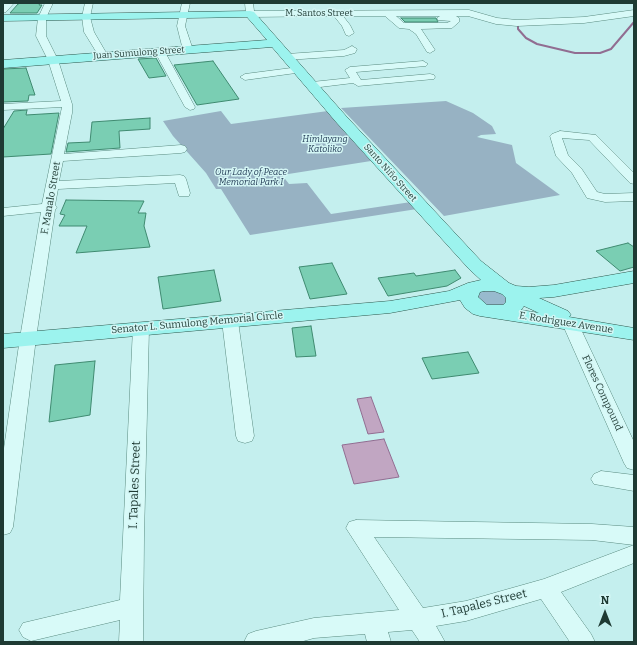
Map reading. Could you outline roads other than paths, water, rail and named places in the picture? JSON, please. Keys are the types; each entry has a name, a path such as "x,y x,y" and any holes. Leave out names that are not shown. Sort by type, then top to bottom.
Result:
{"main road":[{"name":"M. Santos Street","path":"3,18 184,14 250,8"},
{"name":"Santo Niño Street","path":"250,8 287,57 341,120 476,266 493,282 507,300"},
{"name":"Juan Sumulong Street","path":"3,64 276,43"},
{"path":"476,266 478,279 474,288 470,291 468,298 472,304 507,300"},
{"name":"Senator L. Sumulong Memorial Circle","path":"390,307 445,307 507,300 634,277"},
{"name":"Senator L. Sumulong Memorial Circle","path":"3,340 390,307 444,299 484,284 507,300"},
{"name":"E. Rodriguez Avenue","path":"507,300 570,323 634,334"},
{"name":"E. Rodriguez Avenue","path":"507,300 567,318 634,334"}],"street":[{"path":"3,10 10,3"},
{"path":"42,18 49,3"},
{"path":"88,3 86,17 89,32 103,56"},
{"path":"186,3 181,26 188,50"},
{"name":"M. Santos Street","path":"250,8 390,16 469,13 496,21 517,22 584,20 634,13"},
{"path":"336,13 346,25 349,34"},
{"path":"390,16 455,18 455,22 449,26 402,26 390,16"},
{"name":"F. Manalo Street","path":"3,527 28,338 50,207 52,185 67,113 67,104 53,60 41,36 42,18"},
{"path":"411,26 421,34 430,50"},
{"path":"287,57 340,54 350,52 352,49"},
{"path":"160,52 190,107"},
{"path":"423,64 350,70 358,83 430,77"},
{"path":"244,77 299,70"},
{"path":"312,85 356,80"},
{"path":"3,107 67,104"},
{"path":"634,180 592,137 560,134 556,136 562,156 577,171 592,195 605,198 634,197"},
{"path":"58,158 181,149"},
{"path":"52,185 180,179 184,192"},
{"path":"3,212 50,207"},
{"path":"230,321 245,436"},
{"name":"Flores Compound","path":"570,323 634,463"},
{"name":"I. Tapales Street","path":"132,642 141,328"},
{"path":"600,479 634,483"},
{"path":"433,642 356,528 592,532 634,536"},
{"name":"I. Tapales Street","path":"256,642 314,628 376,632 418,619 466,611 546,588 634,554"},
{"path":"546,588 583,642"},
{"path":"31,630 132,606"}],"waterway":[{"path":"518,24 518,29 526,38 537,44 575,53 600,53 611,49 634,22"}],"park label":[{"name":"Himlayang Katoliko","path":"325,144"},
{"name":"Our Lady of Peace Memorial Park I","path":"251,178"}]}
